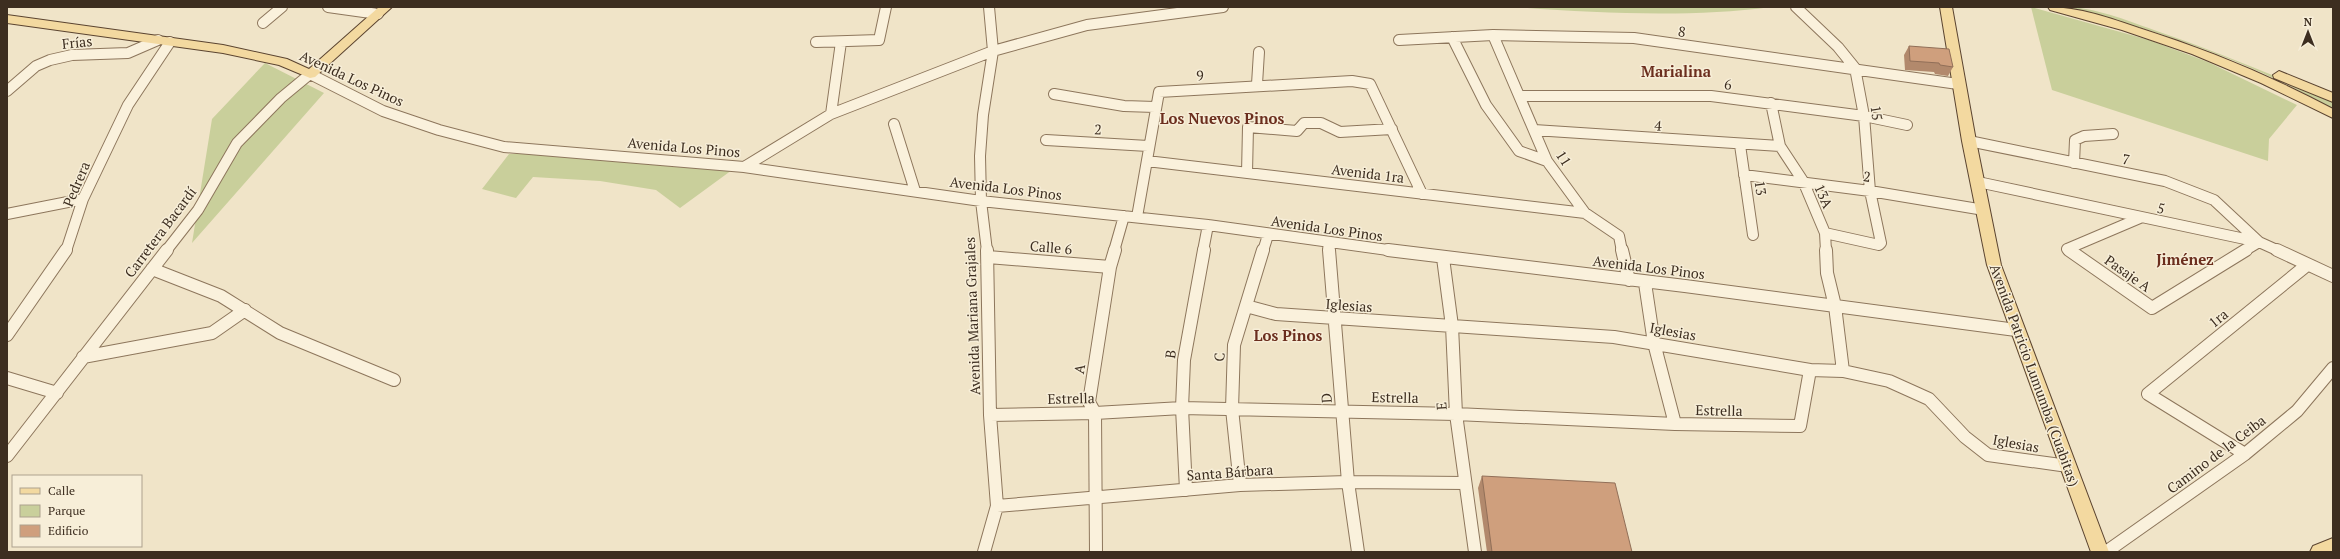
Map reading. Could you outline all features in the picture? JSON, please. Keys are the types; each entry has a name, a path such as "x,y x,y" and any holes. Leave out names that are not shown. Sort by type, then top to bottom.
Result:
{"main road":[{"name":"Avenida Patricio Lumumba (Cuabitas)","path":"1946,7 1958,84 1994,265 2016,330 2100,552"},
{"path":"2054,7 2124,25 2180,44 2242,68 2299,95 2333,114"},
{"path":"2086,7 2136,20 2191,39 2333,98"},
{"name":"Carretera Bacardí","path":"310,74 382,11"},
{"name":"Avenida Los Pinos","path":"7,19 224,50 282,62 310,74"},
{"path":"2319,552 2333,546"}],"street":[{"path":"263,23 282,7"},
{"path":"328,7 382,11"},
{"path":"816,42 879,40 886,7"},
{"name":"Avenida Mariana Grajales","path":"984,552 997,506 990,415 988,257 981,201 980,156 983,115 993,51 989,7"},
{"path":"744,167 831,114 993,51 1086,25 1223,7"},
{"name":"15","path":"1796,7 1838,47 1855,68 1864,116 1870,191 1881,242 1879,245 1825,233"},
{"name":"8","path":"1399,40 1493,35 1634,38 1855,68 1958,84"},
{"name":"11","path":"1493,35 1521,96 1546,161 1585,213 1619,236 1628,280"},
{"path":"1452,37 1486,105 1519,151 1546,161"},
{"name":"Frías","path":"7,91 36,66 50,60 72,55 128,53 164,41"},
{"name":"Pedrera","path":"7,335 65,253 83,199 128,105 164,41"},
{"path":"831,114 841,42"},
{"path":"1257,84 1259,52"},
{"name":"Avenida Los Pinos","path":"310,74 383,111 438,130 504,147 744,167 981,201 1208,225 1268,235 1443,258 1835,306 2016,330"},
{"name":"Carretera Bacardí","path":"7,456 198,210 237,143 281,98 310,74"},
{"name":"9","path":"1137,217 1155,106 1159,92 1257,84 1352,81 1370,84 1392,129"},
{"path":"1054,94 1124,106 1155,106"},
{"name":"6","path":"1521,96 1711,96 1864,116 1907,125"},
{"name":"13A","path":"1771,103 1780,146 1803,181 1825,233 1827,273 1835,306"},
{"path":"1246,173 1248,128 1297,131 1304,123 1321,123 1340,132 1392,129 1422,194"},
{"path":"894,124 904,156 911,171 915,191"},
{"name":"4","path":"1534,130 1780,146"},
{"path":"2074,163 2075,140 2084,136 2113,134"},
{"name":"2","path":"1046,140 1148,146"},
{"name":"7","path":"1969,141 2165,181 2214,200 2259,242"},
{"name":"13","path":"1740,144 1753,235"},
{"name":"Avenida 1ra","path":"1147,161 1585,213"},
{"name":"2","path":"1744,175 1803,181 1984,210"},
{"name":"5","path":"1978,182 2140,218 2259,242 2333,276"},
{"path":"8,215 83,199"},
{"name":"A","path":"1096,552 1095,413 1089,402 1110,268 1124,216"},
{"name":"Pasaje A","path":"2140,218 2067,249 2152,308 2259,242"},
{"name":"B","path":"1186,490 1182,408 1184,360 1208,225"},
{"name":"C","path":"1240,485 1232,409 1234,345 1268,235"},
{"name":"D","path":"1328,243 1336,319 1348,482 1358,552"},
{"name":"Calle 6","path":"988,257 1110,268"},
{"name":"E","path":"1443,258 1452,326 1456,414 1475,552"},
{"name":"1ra","path":"2245,454 2148,394 2307,265"},
{"path":"152,269 222,296 280,333 394,380"},
{"path":"1646,283 1654,343 1675,424"},
{"name":"Iglesias","path":"1246,306 1276,314 1614,337 1810,370 1843,371 1889,381 1929,399 1965,437 1988,456 2068,466"},
{"path":"1835,306 1843,371"},
{"path":"83,357 212,332 245,310"},
{"name":"Camino de la Ceiba","path":"2106,552 2245,454 2297,410 2333,368"},
{"name":"Estrella","path":"990,415 1095,413 1182,408 1456,414 1675,424 1800,426 1810,370"},
{"path":"7,378 57,392"},
{"name":"Santa Bárbara","path":"997,506 1240,485 1348,482 1466,483"}],"green space":[{"path":"1513,7 1771,7 1708,12 1609,13"},
{"path":"2031,7 2149,40 2208,62 2297,105 2269,139 2268,161 2052,90"},
{"path":"2065,7 2087,9 2110,15 2222,55 2333,101 2333,109 2269,76 2202,49 2134,26"},
{"path":"265,63 324,93 192,243 212,119"},
{"path":"509,154 532,154 732,170 680,208 656,190 600,181 533,177 516,198 482,189"}],"building":[{"path":"1909,46 1949,49 1953,67 1940,65 1939,63 1910,61"},
{"path":"1482,476 1615,483 1632,552 1492,552"}],"district":[{"name":"Marialina","path":"1676,71"},
{"name":"Los Nuevos Pinos","path":"1222,118"},
{"name":"Jiménez","path":"2185,259"},
{"name":"Los Pinos","path":"1288,335"}]}
